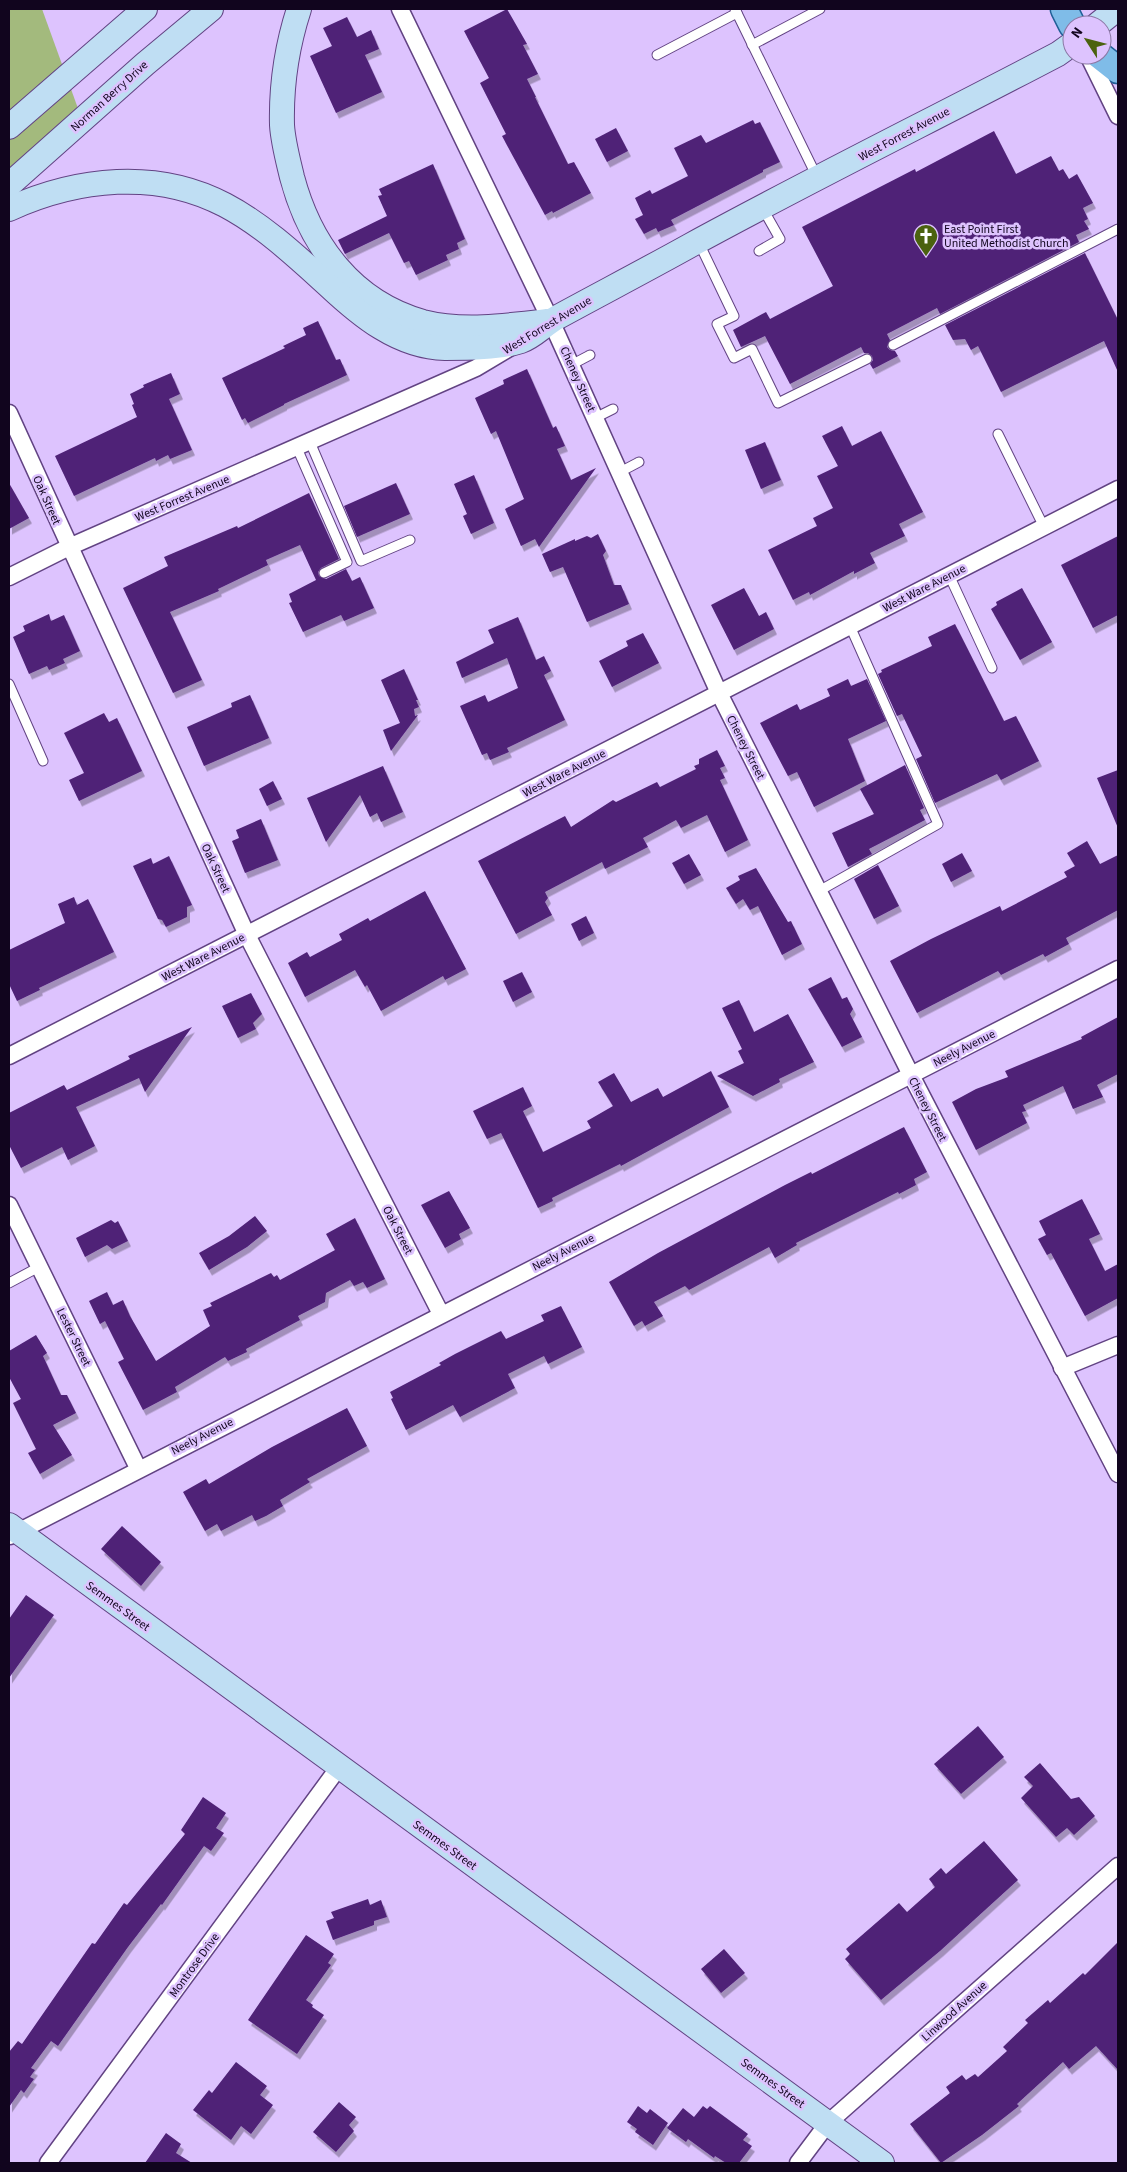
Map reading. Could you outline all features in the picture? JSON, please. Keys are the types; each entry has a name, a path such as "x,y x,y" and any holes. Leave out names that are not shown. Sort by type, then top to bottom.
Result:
{"main road":[{"path":"9,127 145,9"},
{"name":"Norman Berry Drive","path":"9,185 145,64 211,9"},
{"path":"299,9 287,56 282,126 287,158 298,201 317,241 334,263 349,280 370,298 392,310 424,322 442,326 498,326 551,321"},
{"name":"West Forrest Avenue","path":"522,341 551,321 698,241 1062,51"},
{"path":"9,209 63,190 97,183 137,181 165,184 196,192 225,205 252,222 293,254 352,308 374,324 401,338 421,345 442,348 488,346 522,341"},
{"name":"Semmes Street","path":"11,1531 339,1767 882,2163"}],"street":[{"name":"Cheney Street","path":"400,9 551,321 719,693 911,1075 1118,1474"},
{"path":"1093,65 1118,116"},
{"name":"West Forrest Avenue","path":"9,578 69,547 476,368 522,341"},
{"name":"Oak Street","path":"9,413 247,934 441,1314"},
{"name":"West Ware Avenue","path":"9,1056 1118,489"},
{"name":"Neely Avenue","path":"11,1531 1118,969"},
{"name":"Lester Street","path":"9,1205 138,1468"},
{"path":"1062,1368 1118,1345"},
{"name":"Montrose Drive","path":"48,2163 339,1767"},
{"name":"Linwood Avenue","path":"798,2163 828,2123 1118,1866"}],"lane":[{"path":"752,45 820,9"},
{"path":"657,55 736,11 818,179"},
{"path":"759,251 780,240 762,208"},
{"path":"893,346 1118,228"},
{"path":"698,241 734,316 717,324 734,358 752,349 778,403 867,358"},
{"path":"571,365 590,355"},
{"path":"595,418 613,409"},
{"path":"998,434 1044,527"},
{"path":"304,445 361,561 410,540"},
{"path":"304,445 347,562 324,573"},
{"path":"620,472 639,462"},
{"path":"949,575 992,668"},
{"path":"819,892 938,824 850,626"},
{"path":"9,684 43,761"},
{"path":"9,1283 39,1267"}],"green space":[{"path":"9,9 42,9 80,114 9,172"}],"building":[{"path":"507,9 527,44 523,45 538,74 527,79 535,97 568,164 574,162 591,193 553,213 552,211 545,215 502,136 506,134 480,83 489,78 464,31"},
{"path":"347,17 357,37 371,30 379,49 365,55 382,92 336,113 310,56 332,46 323,28"},
{"path":"753,120 755,124 760,122 780,162 671,220 674,225 658,232 656,228 644,234 635,219 643,215 635,198 650,190 652,194 688,176 674,148 701,135 706,143"},
{"path":"616,128 628,151 607,162 595,139"},
{"name":"East Point First United Methodist Church","path":"994,131 1016,174 1051,156 1059,171 1063,169 1069,179 1077,174 1093,203 1083,208 1088,219 1084,221 1089,229 1076,235 1079,242 940,314 937,308 887,334 890,340 887,347 895,351 898,356 873,369 870,364 873,360 872,356 864,353 861,347 790,384 765,336 741,347 733,330 766,312 770,319 833,286 802,227 915,169 916,172"},
{"path":"433,164 465,239 457,243 459,249 446,255 448,260 416,275 409,261 404,263 389,233 345,254 338,240 387,216 378,196 382,195 379,189"},
{"path":"1085,253 1118,320 1118,372 1104,341 1001,392 978,346 971,350 965,339 953,340 945,325"},
{"path":"318,321 336,360 340,359 347,375 248,423 245,418 242,420 222,378 285,348 283,346 306,335 303,328"},
{"path":"527,369 553,428 556,426 565,446 557,449 571,480 596,468 539,547 535,539 521,546 505,509 524,499 496,431 491,434 475,398 504,384 503,380"},
{"path":"171,373 180,394 169,399 192,450 170,459 168,455 156,461 155,458 74,496 55,456 137,417 130,394 144,387 143,385"},
{"path":"842,426 852,446 881,431 923,512 899,524 905,536 870,553 875,563 854,574 854,571 810,595 809,592 793,600 768,550 817,526 813,518 833,508 817,476 838,466 822,436"},
{"path":"765,442 781,480 761,489 745,450"},
{"path":"474,475 494,523 471,534 463,516 467,514 454,484"},
{"path":"9,483 29,518 9,529"},
{"path":"396,483 410,514 357,537 344,506"},
{"path":"309,493 339,559 321,568 318,572 319,576 326,579 346,569 352,581 360,577 374,608 344,621 341,615 303,632 289,603 292,602 289,594 316,580 300,545 266,560 268,565 218,589 219,591 170,612 202,680 173,693 123,588 168,566 164,557 237,526 238,528"},
{"path":"598,534 606,551 603,555 614,585 621,585 629,604 587,622 563,567 550,572 542,554 575,539 575,541 587,536 591,538"},
{"path":"1118,536 1118,615 1093,628 1061,565"},
{"path":"744,588 759,616 766,612 774,629 734,650 711,605"},
{"path":"1022,588 1052,642 1020,660 991,609 997,605 996,602"},
{"path":"49,614 51,621 64,615 80,651 63,659 65,663 49,670 47,666 29,674 13,637 25,631 23,626"},
{"path":"518,617 536,660 544,656 551,671 544,675 565,720 507,748 509,752 490,760 487,753 482,755 460,706 485,695 488,702 518,688 507,658 462,678 456,662 494,643 488,630"},
{"path":"955,624 1004,721 1016,716 1039,761 1001,780 997,774 935,803 916,759 922,756 902,714 897,716 878,674 882,672 881,670 932,646 928,637"},
{"path":"643,633 659,663 612,687 599,661 628,646 626,641"},
{"path":"404,669 418,700 416,700 419,707 414,709 415,716 418,715 391,751 383,730 400,723 381,680"},
{"path":"848,679 851,686 867,679 886,721 848,739 865,781 814,807 797,772 788,776 760,723 797,704 800,710 830,696 827,689"},
{"path":"250,695 269,738 204,766 187,727 232,707 231,703"},
{"path":"104,713 109,722 117,718 142,771 79,801 69,780 84,773 64,733"},
{"path":"717,750 725,766 720,768 725,778 720,780 748,840 725,852 707,815 681,828 676,820 643,838 648,847 605,869 602,862 545,892 548,898 545,902 552,915 516,934 478,861 565,816 571,827 613,800 616,802 657,782 660,787 696,769 694,766 699,764 699,759"},
{"path":"905,765 924,808 920,810 925,820 869,849 872,854 848,867 832,833 874,814 860,789"},
{"path":"383,766 403,812 381,822 377,813 370,817 360,795 326,842 307,798"},
{"path":"1118,770 1118,828 1097,778"},
{"path":"273,781 282,799 267,806 259,789"},
{"path":"261,819 278,860 245,873 232,841 239,838 236,830"},
{"path":"1087,841 1100,864 1118,855 1118,910 1066,938 1069,944 1045,957 1043,954 1001,975 998,971 917,1013 890,961 1000,906 1002,911 1067,877 1064,872 1075,866 1067,853"},
{"path":"962,853 972,871 951,882 942,864"},
{"path":"689,854 701,875 684,884 672,863"},
{"path":"169,856 192,905 187,907 187,917 166,927 162,920 158,919 133,866 151,858 153,864"},
{"path":"878,865 899,906 874,919 854,879"},
{"path":"756,868 788,922 791,921 802,944 782,955 758,906 750,910 743,899 736,904 726,888 740,880 738,876"},
{"path":"425,891 466,969 445,980 443,976 381,1011 367,985 365,987 355,970 305,997 288,963 307,952 310,957 342,940 339,934 368,918 370,921"},
{"path":"74,897 77,905 88,899 114,952 39,988 40,990 17,1001 9,984 9,950 65,923 58,904"},
{"path":"586,916 594,933 579,941 571,924"},
{"path":"522,972 532,992 513,1002 503,981"},
{"path":"831,977 842,999 847,997 853,1009 850,1014 862,1037 842,1047 808,989"},
{"path":"251,993 262,1014 253,1023 256,1029 238,1038 222,1006"},
{"path":"739,1000 754,1032 788,1014 814,1062 779,1079 780,1082 753,1096 717,1076 744,1063 738,1051 742,1049 722,1008"},
{"path":"1118,1017 1118,1074 1097,1085 1103,1097 1073,1109 1063,1086 1023,1105 1026,1111 1022,1112 1027,1123 976,1150 952,1102 976,1089 1008,1077 1005,1071 1082,1039 1081,1037"},
{"path":"192,1027 145,1092 139,1078 76,1107 95,1146 68,1160 62,1147 21,1168 9,1145 9,1113 64,1085 67,1090 130,1059 128,1056"},
{"path":"711,1071 729,1107 621,1166 620,1164 552,1198 553,1201 538,1208 501,1133 487,1139 473,1111 523,1087 532,1106 523,1111 543,1152 591,1128 587,1121 613,1106 598,1082 614,1073 631,1102 658,1088 663,1097"},
{"path":"904,1127 927,1172 914,1179 916,1185 899,1194 898,1192 796,1243 797,1245 775,1258 769,1247 689,1290 685,1286 654,1302 663,1316 645,1326 642,1321 634,1326 609,1282 658,1253 785,1185 811,1172 812,1174"},
{"path":"449,1191 470,1228 459,1234 461,1239 445,1248 421,1205"},
{"path":"1082,1199 1100,1234 1089,1239 1105,1271 1118,1264 1118,1298 1085,1316 1051,1253 1047,1255 1038,1239 1046,1235 1039,1221"},
{"path":"255,1216 267,1231 247,1247 209,1270 199,1253 229,1236"},
{"path":"355,1218 385,1279 367,1288 363,1282 354,1286 350,1280 326,1293 325,1302 298,1316 300,1320 246,1349 247,1352 228,1361 225,1357 175,1387 177,1392 143,1410 118,1362 124,1359 105,1321 100,1324 89,1301 107,1292 113,1305 123,1300 156,1361 210,1326 203,1310 212,1306 210,1303 271,1273 274,1277 277,1275 280,1280 335,1250 326,1234"},
{"path":"111,1220 115,1223 118,1221 128,1241 112,1249 107,1245 85,1257 76,1238"},
{"path":"561,1306 582,1347 548,1364 544,1356 508,1374 515,1388 460,1417 453,1405 406,1430 391,1399 393,1398 390,1392 441,1365 439,1363 455,1354 501,1331 506,1339 544,1321 541,1315"},
{"path":"36,1335 47,1353 43,1356 61,1395 67,1395 76,1413 53,1425 72,1455 40,1474 28,1453 36,1449 13,1403 21,1399 9,1377 9,1351"},
{"path":"347,1408 367,1446 307,1479 310,1482 280,1500 283,1506 266,1516 255,1521 252,1515 221,1531 217,1524 205,1531 183,1492 206,1479 209,1484 272,1447"},
{"path":"122,1526 161,1562 141,1586 101,1549"},
{"path":"26,1595 54,1615 9,1678 9,1619"},
{"path":"978,1726 1004,1757 961,1794 934,1764"},
{"path":"1040,1763 1071,1799 1079,1797 1095,1816 1074,1835 1067,1828 1056,1837 1021,1798 1033,1786 1024,1777"},
{"path":"203,1797 226,1813 216,1828 224,1833 211,1851 204,1846 162,1905 128,1947 58,2046 51,2041 31,2068 35,2070 30,2077 34,2079 24,2093 21,2090 9,2107 9,2052 18,2041 22,2044 92,1943 95,1944 124,1903 127,1905 185,1834 181,1830"},
{"path":"984,1841 1018,1880 940,1951 881,2000 845,1959 850,1954 846,1949 899,1903 907,1912 935,1887 929,1879 941,1868 946,1874"},
{"path":"368,1899 370,1905 381,1900 387,1917 374,1921 374,1925 333,1940 326,1921 334,1918 331,1912"},
{"path":"306,1935 334,1954 328,1963 331,1965 306,2000 313,2005 312,2007 324,2015 297,2054 248,2020"},
{"path":"1118,1942 1118,2070 1096,2046 1069,2069 1063,2062 1017,2104 1019,2106 982,2135 941,2163 910,2124 950,2093 946,2087 962,2075 966,2080 975,2074 978,2077 1007,2051 1003,2047 1028,2023 1025,2020 1048,2000 1050,2003 1083,1973 1085,1975"},
{"path":"724,1949 745,1973 721,1993 701,1969"},
{"path":"236,2062 267,2086 260,2095 273,2105 251,2134 241,2126 231,2140 193,2110 209,2090 212,2093"},
{"path":"339,2102 356,2117 349,2125 354,2131 336,2152 313,2132"},
{"path":"638,2106 647,2113 650,2109 668,2123 653,2145 635,2132 637,2129 627,2122"},
{"path":"703,2106 707,2109 710,2106 748,2134 743,2140 752,2146 739,2163 726,2163 715,2156 714,2158 688,2139 686,2142 667,2128 683,2108 694,2117"},
{"path":"166,2133 181,2144 176,2153 192,2163 145,2163"}],"place":[{"name":"East Point First United Methodist Church","path":"926,257"}]}
